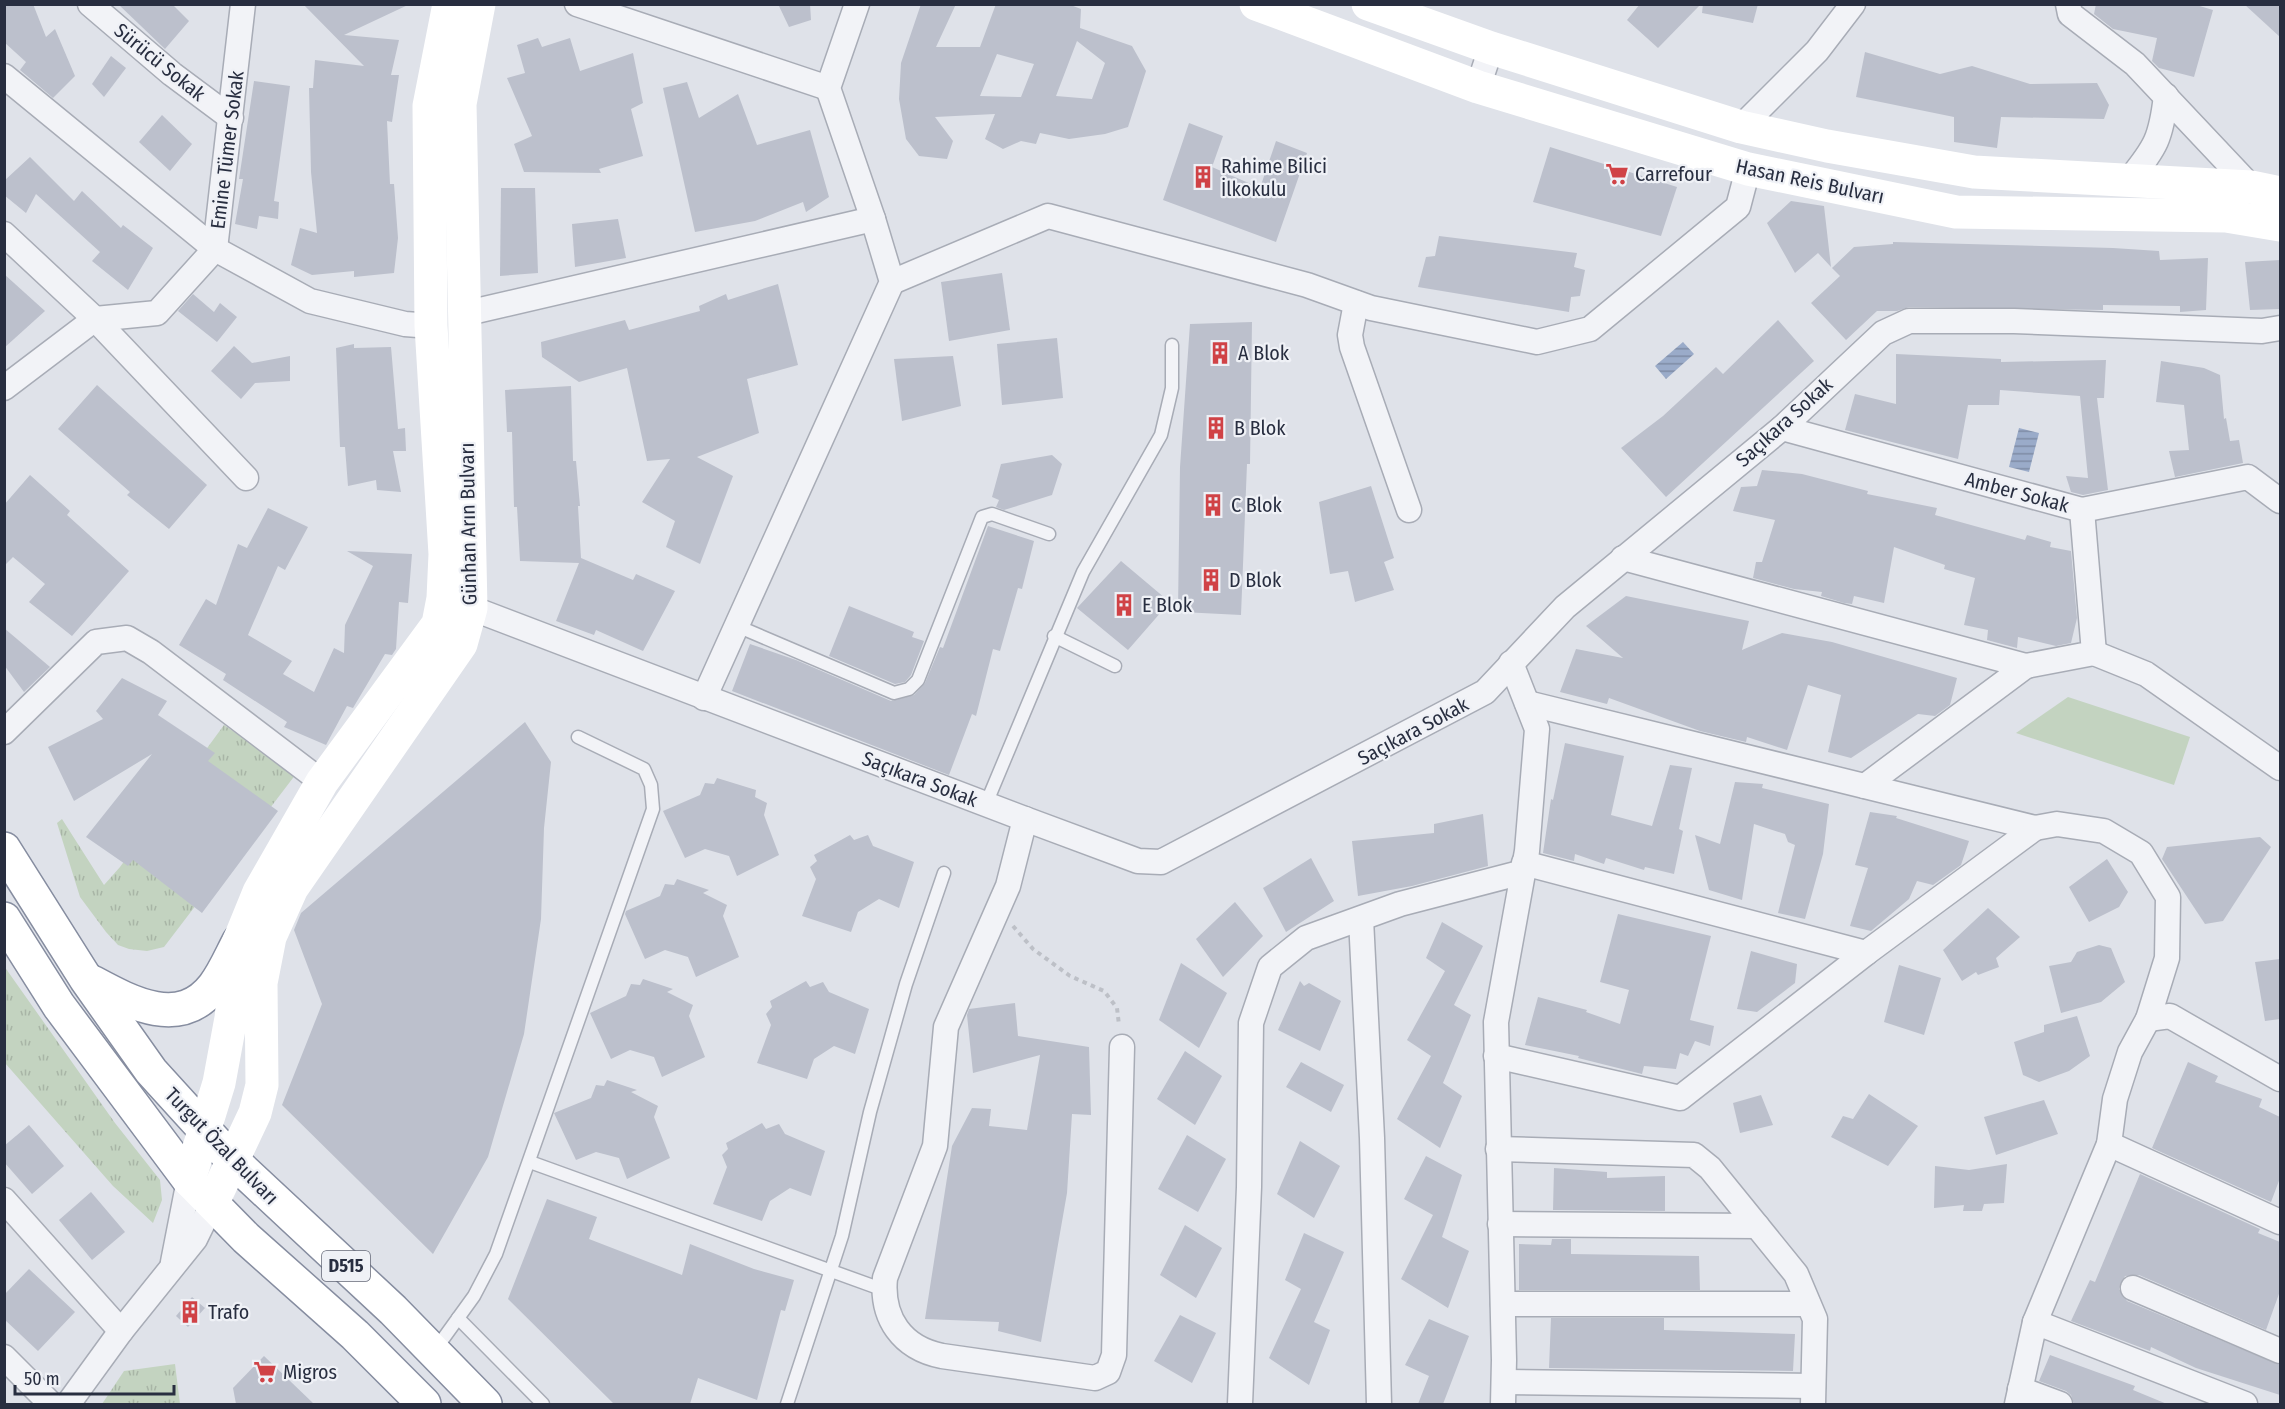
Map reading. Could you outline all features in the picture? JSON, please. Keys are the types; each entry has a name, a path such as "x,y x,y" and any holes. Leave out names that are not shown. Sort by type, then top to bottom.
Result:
{"main road":[{"name":"Günhan Arın Bulvarı","path":"189,1180 219,1083 231,1018 239,941 259,892 322,782 438,624 443,598 445,554 431,326 429,106 449,4"},
{"name":"Günhan Arın Bulvarı","path":"213,1202 255,1113 262,1085 261,983 270,937 292,888 461,644 471,608 460,104 479,4"},
{"name":"Hasan Reis Bulvarı","path":"1256,4 1478,87 1748,170 1956,212 2226,216 2280,225"},
{"name":"Hasan Reis Bulvarı","path":"1368,4 1491,48 1741,127 1948,169 2130,179 2266,190"},
{"name":"Turgut Özal Bulvarı","path":"4,849 86,979 152,1071 232,1160 393,1310 485,1404"},
{"name":"Turgut Özal Bulvarı","path":"4,919 59,1006 189,1180 246,1238 355,1335 423,1404"},
{"path":"86,979 134,1004 177,1010 195,1004 214,986 239,941"}],"street":[{"name":"Sürücü Sokak","path":"90,4 172,74 231,118"},
{"name":"Emine Tümer Sokak","path":"95,319 157,313 215,249 243,4"},
{"path":"577,4 828,88"},
{"path":"704,698 892,282 828,88 857,4"},
{"path":"1741,127 1817,51 1853,4"},
{"path":"2068,4 2070,14 2135,64 2266,190"},
{"path":"1416,63 1428,27"},
{"path":"1478,87 1491,48"},
{"path":"4,76 215,249 310,301 405,324 431,326"},
{"path":"2130,179 2155,148 2162,127 2166,96"},
{"path":"892,282 1048,216 1307,285 1371,308 1537,342 1590,329 1738,207 1748,170"},
{"path":"463,314 873,219"},
{"path":"4,234 95,319 246,478"},
{"path":"1356,303 1350,335 1352,347 1409,510"},
{"path":"4,388 95,319"},
{"name":"Saçıkara Sokak","path":"471,608 1138,861 1161,862 1485,692 1565,607 1782,428 1883,333 1909,321 2014,321 2262,332 2280,328"},
{"name":"Amber Sokak","path":"1782,428 2082,510 2094,653"},
{"path":"2082,510 2248,477 2280,501"},
{"path":"1623,558 2026,666 2094,653 2146,674 2280,768"},
{"path":"4,732 96,642 127,638 151,652 322,782"},
{"path":"1498,1149 1694,1155 1710,1168 1796,1274 1815,1319 1813,1395 1504,1393 1503,1304 1498,1149 1496,1022 1524,868 1537,729 1512,663"},
{"path":"1865,786 2026,666"},
{"path":"1527,703 2035,828 2057,824 2104,831 2141,853 2168,897 2167,958 2148,1019 2130,1052 2115,1099 2109,1144 2035,1322 2018,1397 2060,1404"},
{"path":"1025,819 1008,886 946,1027 935,1146 889,1266 884,1290 888,1314 897,1330 909,1343 931,1354 1095,1378 1108,1372 1114,1355 1122,1047"},
{"path":"1496,1056 1680,1098 1866,953 2035,828"},
{"path":"1240,1404 1250,1187 1251,1023 1270,967 1306,938 1400,904 1524,868 1866,953"},
{"path":"1361,919 1372,1138 1379,1404"},
{"path":"2148,1019 2170,1016 2280,1079"},
{"path":"2109,1144 2280,1222"},
{"path":"172,1265 189,1180"},
{"path":"4,1200 121,1331"},
{"path":"68,1404 121,1331 195,1239 213,1202"},
{"path":"1500,1224 1757,1226"},
{"path":"2133,1288 2280,1351"},
{"path":"1503,1304 1809,1304"},
{"path":"2035,1322 2245,1404"},
{"path":"4,1357 51,1404"}],"lane":[{"path":"986,804 1054,636 1100,539 1161,435 1172,388 1172,345"},
{"path":"737,626 894,693 901,692 918,680 982,517 992,514 1049,534"},
{"path":"1054,636 1115,666"},
{"path":"434,1352 474,1296 496,1254 653,809 651,785 644,769 578,737"},
{"path":"787,1404 842,1236 870,1112 906,984 944,873"},
{"path":"530,1162 884,1290"},
{"path":"458,1318 543,1404"}],"path":[{"path":"997,908 1033,949 1070,976 1104,991 1117,1008 1122,1047"}],"green space":[{"path":"2068,697 2190,737 2174,785 2016,733"},
{"path":"224,725 296,774 164,947 147,951 118,945 80,897 57,823 62,819 104,885 120,867"},
{"path":"4,966 115,1123 160,1180 162,1200 153,1223 113,1186 5,1063"},
{"path":"175,1364 180,1404 102,1404 124,1371"}],"water":[{"path":"1683,342 1694,354 1666,379 1655,366"},
{"path":"2019,428 2039,433 2029,472 2009,467"}],"building":[{"path":"4,4 33,4 46,37 55,29 75,76 53,98 20,70 26,62 4,42"},
{"path":"118,4 172,4 189,21 165,49"},
{"path":"303,4 410,4 344,35 399,40 391,75 399,75 392,122 387,121 390,184 394,184 398,238 394,273 354,277 354,271 312,275 291,265 300,228 317,233 311,172 309,88 313,88 315,60 364,66"},
{"path":"778,4 810,4 811,20 789,27"},
{"path":"921,4 956,4 936,47 980,47 996,4 1068,4 1081,9 1080,28 1132,46 1146,71 1128,127 1105,134 1069,139 1040,133 1036,144 1021,141 1003,149 985,139 995,114 935,117 953,141 947,159 919,156 906,139 899,99 901,63","holes":["1077,41 1105,63 1092,99 1056,96","997,54 1034,64 1021,97 980,96"]},
{"path":"1640,4 1701,4 1658,48 1627,20"},
{"path":"1703,4 1758,4 1753,23 1702,13"},
{"path":"2096,4 2193,4 2213,10 2194,77 2159,68 2152,61 2157,38 2113,29 2094,14"},
{"path":"2244,4 2280,4 2280,37"},
{"path":"538,38 542,47 570,38 580,71 633,53 643,103 631,109 643,156 599,169 601,173 524,172 514,144 532,136 507,78 525,73 517,45"},
{"path":"1865,52 1940,74 1972,66 2030,84 2097,83 2109,105 2104,119 2001,117 1997,148 1954,142 1954,117 1856,97"},
{"path":"111,56 126,68 104,97 92,84"},
{"path":"254,81 290,86 274,201 279,202 278,219 259,216 257,229 235,224 243,179 239,179"},
{"path":"687,82 699,118 738,94 757,145 810,130 829,197 806,212 803,202 755,221 695,232 663,88"},
{"path":"162,115 192,144 170,171 139,142"},
{"name":"Rahime Bilici İlkokulu","path":"1189,123 1223,136 1212,167 1260,188 1276,141 1307,153 1276,242 1163,200"},
{"path":"1550,147 1677,187 1661,236 1533,202"},
{"path":"30,157 74,201 82,191 121,228 123,225 153,248 128,290 92,261 100,252 36,194 26,213 4,195 4,181"},
{"path":"501,188 535,188 538,273 500,276"},
{"path":"1791,201 1824,206 1831,267 1818,253 1795,273 1767,223"},
{"path":"618,219 626,258 575,267 572,224"},
{"path":"1439,236 1577,253 1574,267 1585,270 1580,296 1571,297 1569,312 1418,287 1426,257 1435,256"},
{"path":"1893,242 2113,248 2159,251 2160,260 2208,258 2206,310 2180,312 2180,306 2103,305 2103,310 1909,307 1897,311 1877,311 1846,340 1811,303 1840,276 1832,268 1854,247 1893,244"},
{"path":"2280,260 2280,309 2250,310 2245,262"},
{"path":"1002,273 1010,330 949,341 941,282"},
{"path":"4,274 45,311 4,348"},
{"path":"778,284 798,365 747,379 759,433 697,457 733,476 700,564 666,547 675,521 642,502 670,459 647,461 627,368 579,382 542,357 541,342 625,320 629,330 700,311 699,306 726,294 728,300"},
{"path":"193,294 214,312 220,303 237,317 217,342 178,311"},
{"path":"1778,320 1814,361 1666,497 1621,448 1663,416 1716,367 1723,374"},
{"path":"1252,322 1250,464 1247,464 1241,615 1162,611 1128,650 1077,608 1121,561 1178,609 1180,467 1190,324"},
{"path":"1057,338 1063,398 1002,405 997,344"},
{"path":"354,344 354,348 391,347 398,429 405,428 406,451 393,451 401,492 377,490 376,480 348,486 345,447 340,447 336,348"},
{"path":"234,346 252,363 290,356 290,381 255,383 241,399 211,371"},
{"path":"1896,354 2001,359 2001,362 2106,360 2104,398 2097,398 2108,490 2083,495 2071,492 2066,476 2088,478 2080,396 2000,390 1999,405 1968,405 1958,459 1845,430 1855,394 1896,404"},
{"path":"953,356 961,406 902,421 894,359"},
{"path":"2161,361 2204,368 2220,375 2224,419 2226,418 2230,441 2239,440 2243,463 2175,477 2169,451 2189,450 2184,405 2156,402"},
{"path":"97,385 207,485 169,529 127,495 130,492 58,429"},
{"path":"571,386 573,461 576,461 580,506 578,506 581,558 633,580 636,574 675,591 643,651 596,630 594,635 556,621 579,563 520,561 517,507 514,507 512,432 507,432 505,390"},
{"path":"1052,455 1062,464 1052,495 1004,510 996,507 999,500 992,497 1001,464"},
{"path":"1762,470 1802,474 1868,491 1867,494 1937,508 1935,515 2025,540 2027,535 2051,542 2050,547 2071,551 2077,618 2071,643 2056,646 2018,637 2017,648 1987,640 1988,630 1964,625 1975,578 1944,569 1945,565 1894,547 1884,603 1854,596 1852,604 1844,603 1821,596 1822,592 1794,589 1753,578 1756,562 1762,562 1775,520 1733,511 1741,487 1757,486"},
{"path":"30,475 70,511 67,515 129,571 72,636 29,602 45,584 13,557 4,566 4,505"},
{"path":"1371,486 1394,558 1384,562 1394,590 1355,602 1348,571 1330,574 1319,502"},
{"path":"268,508 308,527 285,570 278,566 248,635 292,661 283,674 314,692 334,648 344,653 345,625 373,566 347,551 412,554 408,603 399,602 396,649 392,655 385,654 353,708 347,706 326,745 284,727 287,722 223,680 226,674 179,645 206,599 216,605 238,544 247,548"},
{"path":"988,526 1034,541 1022,589 1018,588 1000,651 993,649 976,716 972,714 949,775 732,691 750,644 796,660 891,701 914,695 925,683 940,647 943,648"},
{"path":"1626,596 1749,621 1742,650 1782,633 1832,642 1957,678 1950,705 1935,716 1918,714 1851,758 1828,752 1841,695 1808,685 1787,750 1747,737 1746,742 1700,731 1609,698 1607,704 1560,692 1576,649 1623,658 1586,626"},
{"path":"849,606 914,632 912,637 924,641 911,675 905,682 895,684 829,656"},
{"path":"4,628 50,667 24,692 4,665"},
{"path":"122,678 167,701 158,715 215,753 208,761 278,811 202,913 133,860 128,866 86,837 152,754 74,801 48,747 103,719 96,711"},
{"path":"525,722 551,762 544,828 541,919 524,1034 488,1157 433,1254 282,1105 322,1004 294,930 301,913"},
{"path":"1565,743 1624,756 1611,815 1652,826 1670,765 1692,768 1679,829 1683,831 1674,874 1645,867 1644,870 1606,858 1604,864 1575,854 1574,861 1543,853 1551,799 1553,800"},
{"path":"717,778 756,790 755,797 767,803 764,815 779,855 737,876 729,856 705,849 685,858 663,811 700,795 705,783 714,784"},
{"path":"1735,782 1763,784 1762,788 1829,804 1823,854 1805,919 1778,913 1795,845 1788,842 1785,834 1754,824 1742,900 1709,890 1695,835 1720,844"},
{"path":"1870,812 1897,816 1896,818 1969,841 1961,865 1933,885 1917,881 1909,899 1871,931 1850,926 1868,868 1855,865"},
{"path":"1483,814 1488,866 1412,886 1358,896 1352,841 1434,833 1434,824"},
{"path":"850,835 854,840 868,835 873,846 914,862 899,908 879,899 858,912 851,932 802,916 816,879 810,867 817,861 814,855"},
{"path":"2260,837 2271,847 2223,921 2205,924 2162,859 2167,847"},
{"path":"1311,858 1334,901 1286,932 1263,888"},
{"path":"2107,859 2128,892 2119,907 2089,922 2069,887"},
{"path":"677,879 709,890 703,893 727,905 723,916 739,957 696,977 688,957 665,950 645,959 625,914 626,911 660,896 665,884 674,885"},
{"path":"1235,902 1263,936 1223,977 1196,939"},
{"path":"1988,908 2020,937 1996,958 1999,967 1978,975 1976,972 1962,981 1943,950"},
{"path":"1618,914 1711,936 1690,1020 1714,1026 1710,1046 1695,1041 1688,1056 1680,1053 1676,1069 1644,1066 1642,1074 1578,1058 1579,1056 1525,1045 1538,997 1587,1010 1586,1012 1620,1024 1629,990 1600,982"},
{"path":"1442,922 1483,946 1454,1005 1471,1015 1443,1083 1462,1096 1440,1148 1397,1119 1431,1056 1407,1040 1445,971 1426,958"},
{"path":"2099,945 2111,948 2125,982 2101,1002 2061,1013 2049,966 2071,962 2077,952"},
{"path":"1751,951 1797,964 1795,983 1757,1012 1737,1009"},
{"path":"2280,959 2280,1019 2265,1021 2255,962"},
{"path":"1181,963 1227,993 1199,1048 1159,1020"},
{"path":"1899,965 1941,978 1924,1035 1884,1022"},
{"path":"643,979 673,989 667,992 693,1005 689,1016 705,1057 662,1077 654,1057 630,1050 611,1059 590,1013 626,996 631,984 640,985"},
{"path":"806,981 810,987 823,982 829,992 869,1009 855,1054 834,1046 814,1059 807,1079 757,1063 771,1025 766,1014 772,1007 770,1001"},
{"path":"1300,981 1304,986 1309,983 1341,1001 1320,1051 1278,1030"},
{"path":"1015,1003 1018,1036 1089,1047 1091,1115 1072,1114 1067,1193 1041,1342 998,1331 999,1322 925,1319 952,1146 972,1108 991,1109 989,1126 1027,1130 1040,1055 973,1073 967,1015 969,1009"},
{"path":"2077,1016 2090,1056 2069,1071 2039,1082 2023,1075 2014,1042 2044,1032 2044,1025"},
{"path":"1185,1051 1222,1076 1195,1125 1157,1099"},
{"path":"1301,1062 1344,1085 1331,1112 1286,1087"},
{"path":"2188,1062 2218,1076 2215,1082 2262,1099 2259,1107 2280,1117 2280,1178 2271,1202 2152,1148"},
{"path":"607,1080 637,1090 631,1092 658,1106 654,1117 670,1158 627,1179 619,1158 596,1152 576,1160 554,1113 591,1098 596,1085 604,1086"},
{"path":"1869,1094 1918,1126 1888,1166 1831,1137 1843,1116 1853,1119"},
{"path":"1761,1095 1773,1125 1740,1133 1733,1103"},
{"path":"2044,1100 2058,1134 1996,1155 1984,1117"},
{"path":"762,1123 766,1129 779,1124 785,1134 825,1151 811,1196 790,1188 770,1201 762,1221 713,1204 727,1167 722,1155 728,1149 726,1143"},
{"path":"29,1125 64,1166 32,1194 4,1162 4,1146"},
{"path":"1187,1135 1226,1159 1198,1212 1158,1189"},
{"path":"1300,1141 1340,1166 1314,1218 1277,1194"},
{"path":"1426,1156 1462,1175 1442,1237 1469,1251 1448,1308 1401,1279 1433,1215 1404,1199"},
{"path":"2007,1164 2004,1203 1984,1204 1982,1211 1963,1211 1964,1205 1934,1208 1935,1166 1969,1170"},
{"path":"1554,1168 1607,1172 1607,1178 1665,1176 1665,1211 1553,1210"},
{"path":"2140,1174 2260,1229 2258,1233 2280,1242 2280,1291 2266,1330 2139,1275 2125,1276 2119,1289 2127,1301 2280,1365 2280,1395 2196,1368 2151,1347 2150,1351 2071,1321 2090,1280 2095,1282"},
{"path":"91,1192 125,1232 92,1260 59,1220"},
{"path":"547,1199 597,1217 589,1239 682,1275 690,1244 754,1269 794,1280 785,1311 781,1310 757,1400 698,1378 690,1404 614,1404 508,1299"},
{"path":"1185,1225 1222,1248 1196,1298 1160,1275"},
{"path":"1304,1233 1344,1252 1314,1322 1330,1330 1309,1385 1269,1358 1301,1289 1285,1280"},
{"path":"1552,1239 1571,1239 1571,1254 1699,1256 1700,1290 1519,1290 1519,1244 1551,1245"},
{"path":"29,1269 75,1312 38,1351 4,1319 4,1295"},
{"name":"Trafo","path":"192,1297 205,1308 188,1327 176,1316"},
{"path":"1180,1315 1216,1333 1192,1383 1154,1361"},
{"path":"1551,1318 1664,1318 1664,1330 1795,1334 1793,1371 1549,1368"},
{"path":"1429,1319 1469,1336 1443,1404 1418,1404 1429,1376 1405,1365"},
{"path":"2050,1355 2135,1386 2133,1390 2167,1404 2074,1404 2071,1395 2066,1391 2039,1381"},
{"name":"Migros","path":"264,1356 314,1404 236,1404 233,1388"}],"place":[{"name":"Carrefour","path":"1617,174"},
{"name":"Rahime Bilici İlkokulu","path":"1203,177"},
{"name":"A Blok","path":"1220,353"},
{"name":"B Blok","path":"1216,428"},
{"name":"C Blok","path":"1213,505"},
{"name":"D Blok","path":"1211,580"},
{"name":"E Blok","path":"1124,605"},
{"name":"Trafo","path":"190,1312"},
{"name":"Migros","path":"265,1372"}]}
